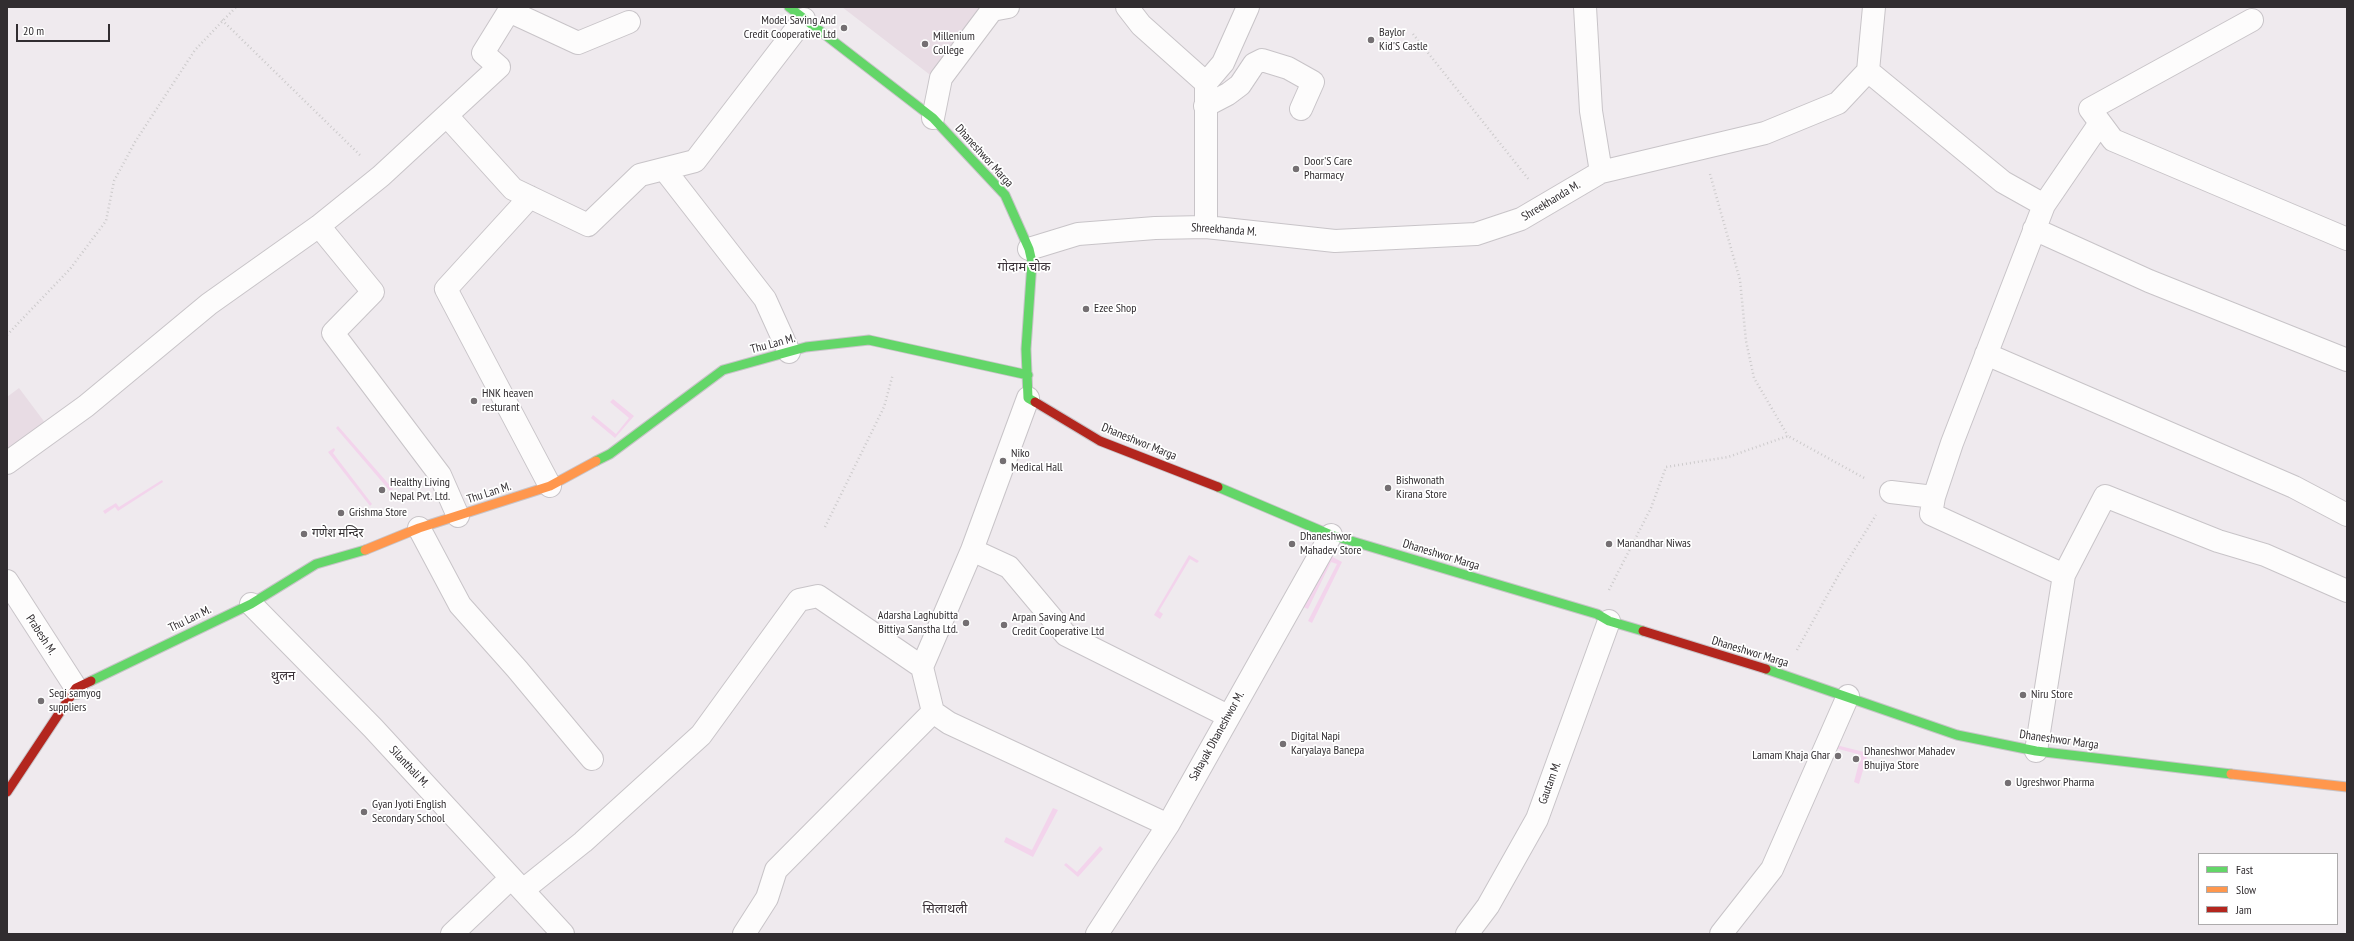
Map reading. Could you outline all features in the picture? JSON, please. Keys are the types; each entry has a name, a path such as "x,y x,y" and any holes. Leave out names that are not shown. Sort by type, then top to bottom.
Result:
{"main road":[{"name":"Dhaneshwor Marga","path":"793,10 933,118 1005,195 1029,249 1032,262 1026,350 1028,398 1100,441 1206,482 1331,535 1784,675 1957,735 2036,751 2347,788"},
{"name":"Thu Lan M.","path":"76,688 251,604 316,564 354,554 419,528 550,486 610,454 723,370 806,347 869,340 1028,374"},
{"path":"7,792 76,688"}],"street":[{"path":"933,118 941,78 992,10 1008,7"},
{"path":"1127,7 1141,25 1206,83"},
{"path":"1206,227 1206,83 1223,63 1248,7"},
{"path":"1585,7 1591,111 1601,172"},
{"path":"1874,7 1868,71 2003,182 2044,205"},
{"path":"447,116 513,189 588,225 640,175 695,161 793,10"},
{"path":"7,463 86,406 209,304 319,226 381,176 499,67 483,53 509,11 578,43 629,22"},
{"path":"2252,20 2090,109 2113,140 2347,239"},
{"path":"1205,106 1228,94 1240,85 1254,64 1262,60 1288,68 1313,82 1301,109"},
{"name":"Shreekhanda M.","path":"1029,249 1078,234 1155,228 1206,227 1335,240 1476,234 1521,220 1601,172 1765,133 1838,103 1868,71"},
{"path":"2064,575 1931,514 1934,497 1952,443 2044,205 2100,123"},
{"path":"664,169 765,299 789,352"},
{"path":"530,197 446,289 550,486"},
{"path":"319,226 373,292 333,333 440,475 458,516"},
{"path":"2034,229 2149,281 2347,360"},
{"path":"1986,354 2294,487 2347,515"},
{"path":"1028,398 972,550 922,667 933,712 948,723 1168,825"},
{"path":"1891,492 1934,497"},
{"path":"2036,751 2064,575 2105,496 2218,541 2264,555 2347,591"},
{"path":"419,528 460,605 592,758"},
{"name":"Sahayak Dhaneshwor M.","path":"1098,934 1168,825 1331,535"},
{"path":"972,550 1009,567 1066,636 1228,716"},
{"name":"Prabesh M.","path":"7,581 76,688"},
{"path":"452,934 517,884 583,842 701,735 798,600 818,596 922,667"},
{"name":"Silanthali M.","path":"251,604 373,728 563,934"},
{"name":"Gautam M.","path":"1467,934 1488,906 1537,819 1603,618"},
{"path":"1721,934 1772,869 1848,696"},
{"path":"744,934 767,898 776,870 933,712"}],"path":[{"path":"7,335 70,269 106,221 114,181 135,142 195,50 236,7"},
{"path":"222,20 381,176"},
{"path":"1413,34 1548,203"},
{"path":"1702,149 1740,280 1746,341 1754,378 1788,436 1891,492 1838,576 1784,675"},
{"path":"825,527 884,408 901,346"},
{"path":"1603,618 1651,508 1666,467 1728,457 1788,436"}],"shaded area":[{"name":"Millenium College","path":"842,7 982,7 938,81"},
{"path":"19,388 46,424 7,452 7,397"},
{"path":"613,399 634,416 615,438 591,418 593,415 616,434 629,418 610,402"},
{"path":"338,426 393,489 390,491 336,428"},
{"path":"334,448 335,450 333,453 372,504 370,506 328,452"},
{"path":"162,480 163,482 118,511 115,507 105,514 103,511 116,503 119,507"},
{"path":"1327,554 1342,562 1312,623 1308,621 1337,564 1331,562 1308,609 1301,606"},
{"path":"1189,555 1199,561 1197,563 1190,559 1159,611 1163,614 1160,619 1154,615"},
{"path":"1832,744 1868,753 1859,784 1854,782 1861,755 1831,747"},
{"path":"1053,808 1058,810 1033,857 1004,842 1006,837 1032,850"},
{"path":"1100,846 1103,849 1078,877 1064,865 1066,863 1077,872"}],"traffic: fast":[{"path":"789,7 933,118 1005,195 1029,249 1032,262 1026,349 1028,398 1035,402"},
{"path":"596,461 610,454 723,370 806,347 869,340 1028,375"},
{"path":"1218,487 1331,535 1597,614 1609,621 1643,631"},
{"path":"91,681 251,604 316,564 365,550"},
{"path":"1766,669 1957,735 2036,751 2231,774"}],"traffic: slow":[{"path":"365,550 419,528 550,486 596,461"},
{"path":"2231,774 2347,787"}],"traffic: jam":[{"path":"1035,402 1100,441 1218,487"},
{"path":"1643,631 1766,669"},
{"path":"7,792 76,688 91,681"}],"place":[{"name":"Model Saving And Credit Cooperative Ltd","path":"844,28"},
{"name":"Baylor Kid'S Castle","path":"1371,40"},
{"name":"Millenium College","path":"925,44"},
{"name":"Door'S Care Pharmacy","path":"1296,169"},
{"name":"Ezee Shop","path":"1086,309"},
{"name":"HNK heaven resturant","path":"474,401"},
{"name":"Niko Medical Hall","path":"1003,461"},
{"name":"Bishwonath Kirana Store","path":"1388,488"},
{"name":"Healthy Living Nepal Pvt. Ltd.","path":"382,490"},
{"name":"Grishma Store","path":"341,513"},
{"name":"गणेश मन्दिर","path":"304,534"},
{"name":"Dhaneshwor Mahadev Store","path":"1292,544"},
{"name":"Manandhar Niwas","path":"1609,544"},
{"name":"Adarsha Laghubitta Bittiya Sanstha Ltd.","path":"966,623"},
{"name":"Arpan Saving And Credit Cooperative Ltd","path":"1004,625"},
{"name":"Niru Store","path":"2023,695"},
{"name":"Segi samyog suppliers","path":"41,701"},
{"name":"Digital Napi Karyalaya Banepa","path":"1283,744"},
{"name":"Lamam Khaja Ghar","path":"1838,756"},
{"name":"Dhaneshwor Mahadev Bhujiya Store","path":"1856,759"},
{"name":"Ugreshwor Pharma","path":"2008,783"},
{"name":"Gyan Jyoti English Secondary School","path":"364,812"}],"district":[{"name":"गाेदाम चाेक","path":"1024,267"},
{"name":"थुलन","path":"283,676"},
{"name":"सिलाथली","path":"945,909"}]}
